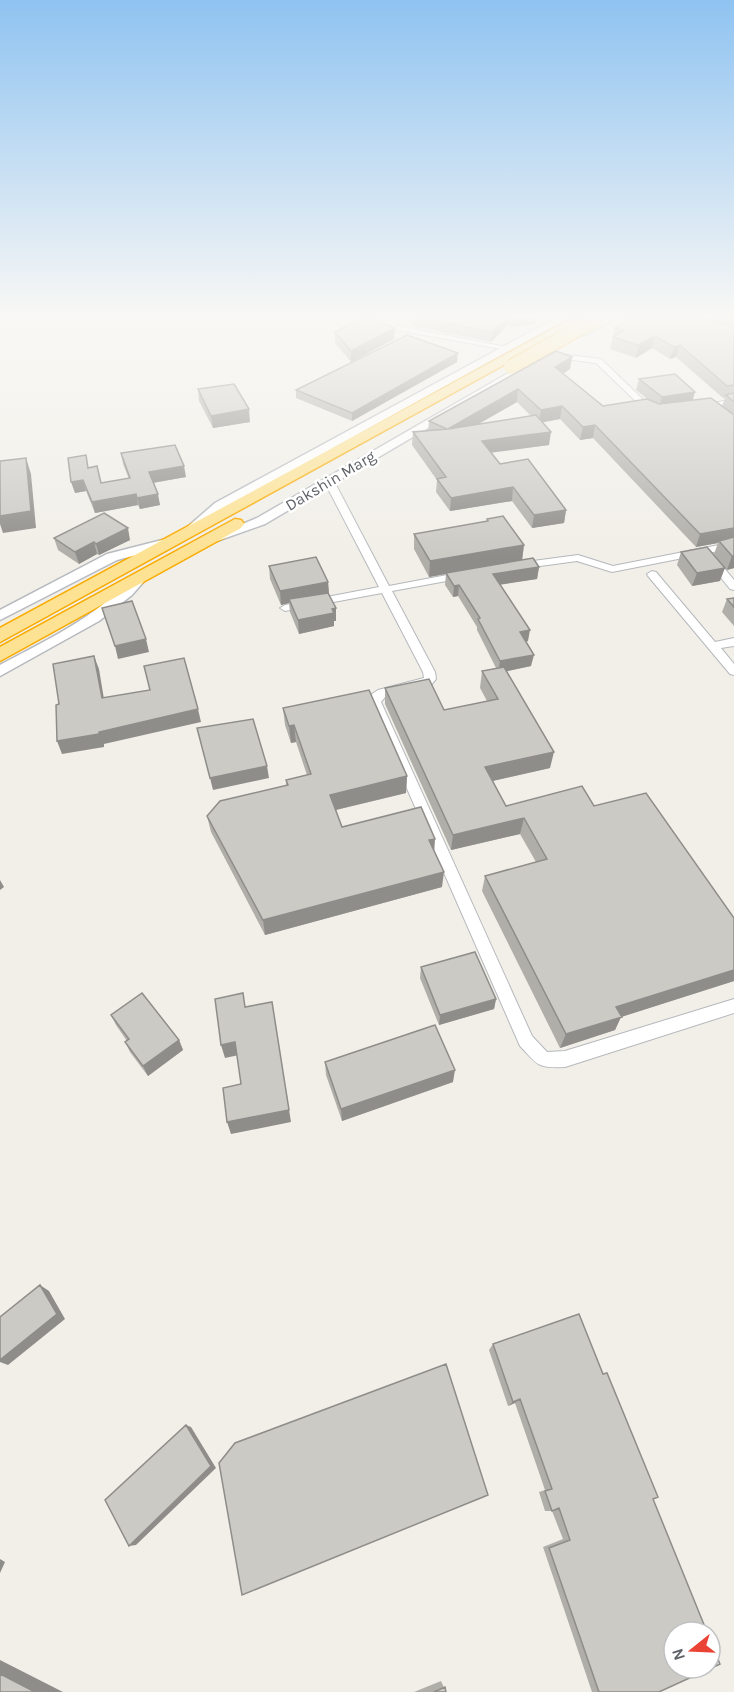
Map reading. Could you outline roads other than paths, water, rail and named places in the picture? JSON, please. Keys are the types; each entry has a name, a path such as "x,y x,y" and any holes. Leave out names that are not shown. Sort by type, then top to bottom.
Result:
{"highway":[{"name":"Dakshin Marg","path":"0,655 141,576 196,536 447,397"},
{"name":"Dakshin Marg","path":"0,636 166,543 196,536"}],"street":[{"name":"Dakshin Marg","path":"196,536 219,506 418,397"},
{"name":"Dakshin Marg","path":"196,536 261,521 472,397"},
{"path":"636,397 651,411 664,413"},
{"path":"687,409 734,401"},
{"path":"710,405 718,412"},
{"path":"329,481 430,679 382,693 376,697 375,702 526,1041 544,1060 565,1059 734,1006"},
{"path":"0,616 112,556 166,543"},
{"path":"509,567 578,558 612,569 734,544"},
{"path":"703,550 734,586"},
{"path":"285,608 475,573"},
{"path":"652,574 734,671"},
{"path":"0,671 90,620 128,593 141,576"},
{"path":"713,646 734,642"}]}
